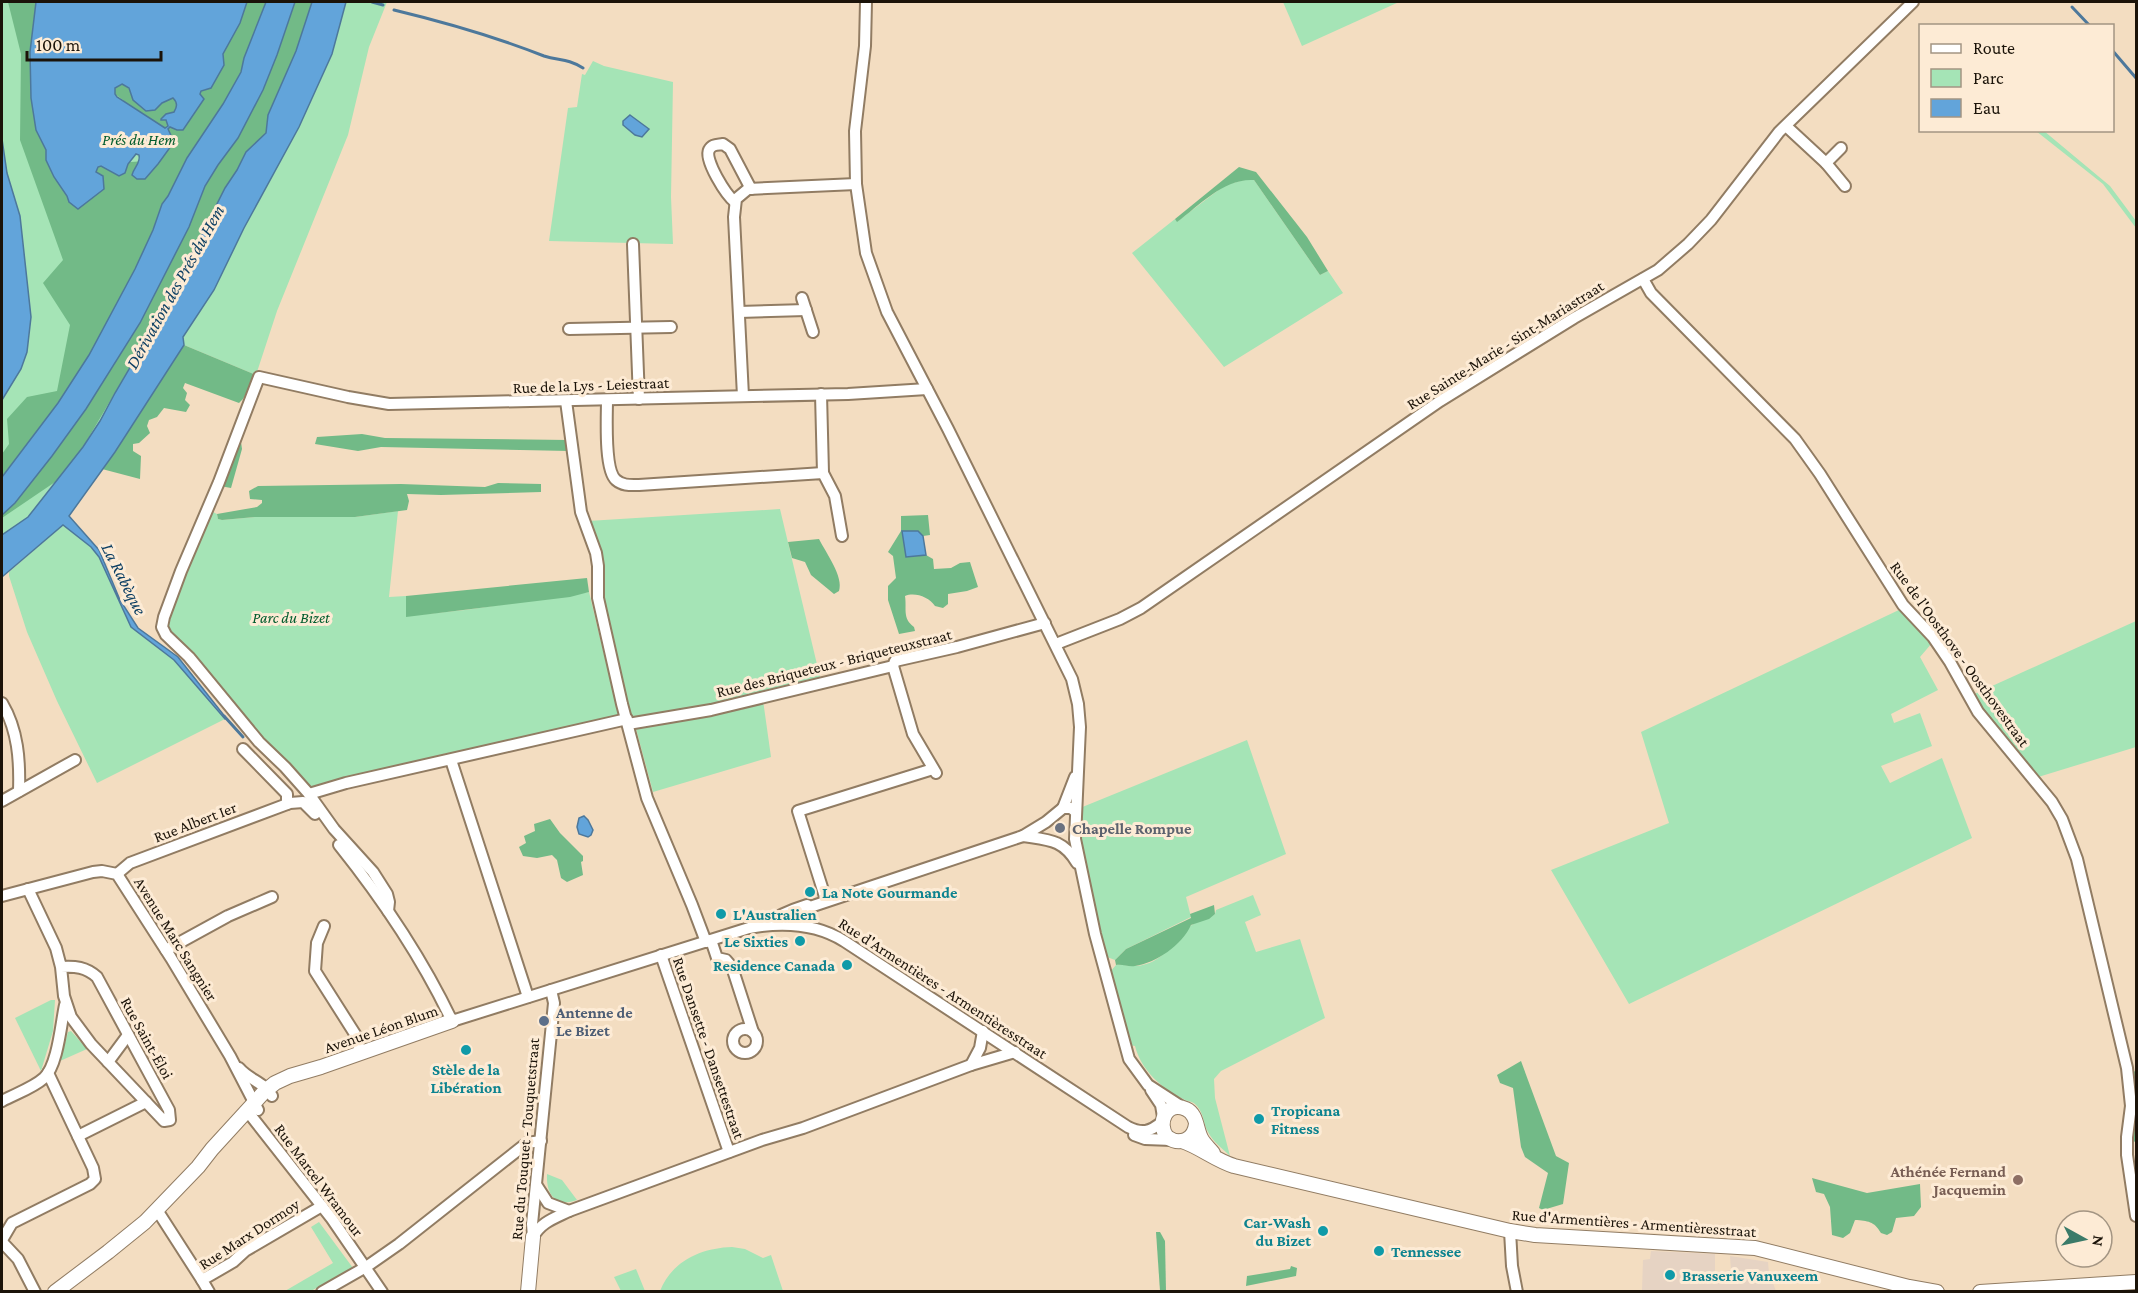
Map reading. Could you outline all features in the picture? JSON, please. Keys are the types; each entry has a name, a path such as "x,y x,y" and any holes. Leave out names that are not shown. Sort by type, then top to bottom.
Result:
{"main road":[{"name":"Avenue Léon Blum","path":"55,1292 115,1247 158,1210 198,1167 214,1156 283,1079 452,1021"},
{"path":"1196,1124 1191,1136 1177,1141 1165,1134 1162,1120 1172,1109 1184,1108 1192,1114 1203,1140 1224,1162"},
{"name":"Rue d'Armentières - Armentièresstraat","path":"1177,1141 1193,1145 1224,1162 1510,1232 1557,1237 1755,1248 1909,1287 1938,1292"},
{"name":"Rue du Touquet - Touquetstraat","path":"528,1292 533,1237"},
{"path":"1980,1292 2136,1282"}],"street":[{"path":"867,2 865,46 855,131 856,184 866,253 887,312 1068,669 1078,704 1080,736 1075,839 1080,868 1127,1053 1137,1072 1161,1105 1162,1120 1151,1130 1144,1132 1128,1127"},
{"name":"Rue Sainte-Marie - Sint-Mariastraat","path":"1056,644 1120,619 1141,608 1440,401 1574,318 1658,270 1703,228 1786,126 1913,2"},
{"path":"1786,126 1826,163 1845,186"},
{"path":"735,202 726,193 708,157 713,146 723,144 729,149 751,189"},
{"path":"1826,163 1840,148"},
{"path":"743,396 735,202 739,195 751,189 856,184"},
{"path":"633,244 639,399"},
{"name":"Rue de l'Oosthove - Oosthovestraat","path":"1643,279 1651,293 1795,439 1820,474 1903,605 1933,638 1950,662 1978,712 2052,802 2062,819 2077,859 2127,1068 2131,1106 2127,1155 2136,1216"},
{"path":"802,298 813,332"},
{"path":"739,312 806,310"},
{"path":"568,329 671,327"},
{"name":"Rue de la Lys - Leiestraat","path":"309,794 259,742 210,681 166,635 162,627 181,571 219,482 259,376 348,398 389,404 607,400 927,389"},
{"path":"821,394 823,473 835,496 842,536"},
{"path":"607,400 609,463 612,475 624,484 823,473"},
{"path":"566,401 581,512 596,553 598,598 647,798 708,941 717,958 726,960 732,967 753,1032"},
{"name":"Rue des Briqueteux - Briqueteuxstraat","path":"309,794 346,783 628,722 711,710 893,666 896,661 906,658 1046,623"},
{"path":"826,900 798,811 934,771 913,734 893,666"},
{"path":"2,703 16,738 20,766 19,791"},
{"path":"243,749 286,794 287,804 300,801 308,805 363,875 416,953 452,1021"},
{"path":"2,801 75,760"},
{"path":"451,760 528,997"},
{"path":"765,926 785,912 807,905 810,907 1023,836 1063,808 1077,771"},
{"path":"309,794 334,829 382,885 389,898 388,911"},
{"name":"Rue Albert Ier","path":"117,874 130,863 287,804"},
{"path":"1063,808 1071,808 1076,812"},
{"path":"1046,822 1046,833 1049,840"},
{"path":"1023,836 1049,840 1065,846 1080,868"},
{"path":"1065,846 1073,843 1075,839"},
{"name":"Avenue Marc Sangnier","path":"2,896 98,872 117,874 233,1061 243,1073 270,1092"},
{"name":"Rue Saint-Éloi","path":"28,889 56,948 61,967 65,1004 80,1030 146,1102 164,1120 170,1120 169,1110 94,974 80,967 61,967"},
{"path":"166,950 228,916 272,897"},
{"path":"809,927 807,919 810,907"},
{"name":"Rue d'Armentières - Armentièresstraat","path":"452,1021 708,941 765,926 784,924 809,927 838,937 1128,1127 1134,1135 1141,1138 1177,1141"},
{"path":"324,926 317,943 315,971 355,1034 362,1053"},
{"name":"Rue Dansette - Dansettestraat","path":"661,955 729,1152"},
{"name":"Rue du Touquet - Touquetstraat","path":"533,1237 532,1224 554,1003 551,990"},
{"path":"2,1101 39,1082 48,1073 55,1053 65,1004"},
{"path":"971,1065 980,1048 983,1031"},
{"path":"108,1062 128,1035"},
{"path":"533,1237 537,1229 569,1211 770,1137 803,1128 971,1065 1015,1052"},
{"name":"Avenue Marc Sangnier","path":"233,1061 253,1111"},
{"path":"35,1292 18,1259 2,1241 12,1223 93,1182 95,1172 48,1073"},
{"path":"1148,1085 1184,1108"},
{"name":"Rue Saint-Éloi","path":"78,1136 146,1102"},
{"name":"Rue Marcel Wramour","path":"253,1111 382,1292"},
{"path":"322,1292 366,1267 527,1143 541,1141"},
{"path":"537,1185 548,1203 569,1211"},
{"name":"Rue Marx Dormoy","path":"209,1292 202,1280 234,1262 245,1251 322,1206"},
{"path":"158,1210 202,1280"},
{"path":"1510,1232 1512,1266 1517,1292"}],"shaded area":[{"path":"1651,1251 1715,1254 1715,1272 1731,1270 1730,1256 1768,1262 1769,1273 1776,1291 1642,1291 1643,1260 1650,1259"}],"green space":[{"name":"Prés du Hem","path":"2,2 387,2 369,47 348,135 277,311 256,375 184,345 183,337 214,290 2,570"},
{"path":"8,2 36,2 30,52 31,98 116,163 146,161 123,100 115,94 115,88 122,84 131,90 215,2 266,2 244,58 241,72 187,158 162,204 135,269 90,355 58,403 2,477 2,454 9,444 7,419 27,397 57,391 70,325 43,283 63,260 20,140 21,54"},
{"path":"295,2 312,2 296,51 268,115 266,133 246,152 225,188 162,313 83,447 58,480 2,518 2,515 15,503 86,409 140,323 189,227 205,186 238,138 263,90"},
{"path":"1283,2 1399,2 1302,46"},
{"path":"593,61 604,66 673,82 671,197 673,244 549,241 568,108 577,107 582,74 585,75"},
{"path":"2037,132 2045,132 2110,186 2136,221 2136,228 2103,184"},
{"path":"1239,167 1256,172 1307,237 1328,271 1320,275 1254,180 1233,183 1223,188 1177,222 1175,219"},
{"path":"1254,180 1320,275 1328,271 1343,293 1224,367 1132,253 1175,219 1178,221 1225,185"},
{"path":"184,345 256,375 243,399 239,403 185,383 183,388 187,393 185,400 190,405 186,412 164,408 157,417 149,420 147,426 150,433 139,443 133,444 133,451 141,456 140,479 102,469 115,452"},
{"path":"362,434 385,438 568,440 569,451 381,447 358,451 315,444 317,437"},
{"path":"237,440 241,442 242,449 231,488 220,486"},
{"path":"498,483 541,484 541,492 407,494 409,501 407,510 355,517 255,517 222,520 218,519 217,514 257,507 262,500 250,499 249,491 258,486 401,484 485,487"},
{"path":"780,509 820,677 762,693 771,757 653,792 632,714 628,713 601,598 601,553 596,534 588,521"},
{"name":"Parc du Bizet","path":"211,511 222,520 255,517 355,517 398,511 389,597 406,596 406,616 589,592 620,721 448,753 306,788 168,631 170,610"},
{"path":"928,515 930,535 923,536 918,531 906,557 926,555 933,559 934,569 951,568 960,563 970,562 978,587 948,594 948,604 943,608 935,606 922,596 905,596 906,617 915,631 899,634 888,600 888,586 896,578 893,556 888,552 901,531 901,516"},
{"path":"63,525 91,547 99,557 131,627 174,660 225,719 97,783 57,701 27,632 9,576 9,572"},
{"path":"819,539 839,579 839,591 834,594 811,575 805,562 792,558 788,542"},
{"path":"587,578 589,592 570,597 406,617 406,596"},
{"path":"1901,609 1932,643 1920,657 1938,690 1891,714 1894,723 1920,713 1932,746 1881,766 1890,783 1942,758 1972,838 1629,1004 1551,870 1669,823 1641,732"},
{"path":"2136,621 2136,747 2035,778 1970,696"},
{"path":"1247,740 1286,854 1186,897 1191,917 1126,949 1115,960 1107,957 1081,843 1080,808"},
{"path":"550,819 560,833 583,856 581,862 583,875 567,882 561,878 557,860 552,855 537,858 523,856 519,847 526,843 524,836 535,831 534,824"},
{"path":"1253,895 1261,915 1245,922 1256,952 1300,939 1325,1018 1221,1071 1214,1079 1215,1098 1230,1156 1210,1136 1196,1104 1176,1096 1154,1078 1142,1063 1135,1046 1129,1045 1110,972 1116,965 1136,966 1153,961 1160,957 1192,925 1212,916 1216,910"},
{"path":"1214,905 1215,914 1209,919 1191,925 1175,946 1160,957 1135,966 1116,965 1115,960 1126,949 1191,918 1190,914"},
{"path":"55,1000 53,1031 41,1071 15,1018"},
{"path":"71,1031 87,1049 60,1061 68,1032"},
{"path":"1521,1061 1556,1156 1569,1163 1563,1204 1543,1210 1539,1208 1548,1173 1525,1157 1521,1147 1513,1088 1500,1083 1497,1075"},
{"path":"2136,1071 2136,1142 2132,1141 2135,1105 2132,1072"},
{"path":"547,1174 562,1180 577,1200 563,1202 553,1198 548,1188"},
{"path":"1812,1178 1867,1193 1920,1184 1921,1207 1914,1216 1896,1218 1892,1232 1887,1235 1881,1233 1870,1222 1855,1220 1850,1233 1843,1238 1832,1235 1830,1207 1824,1194 1816,1192"},
{"path":"319,1222 353,1268 311,1291 285,1291 333,1263 311,1227"},
{"path":"1156,1232 1160,1232 1165,1241 1166,1291 1160,1291"},
{"path":"732,1247 745,1249 763,1258 771,1255 783,1291 660,1291 672,1272 689,1258 709,1250"},
{"path":"1291,1266 1297,1268 1296,1276 1246,1286 1247,1276 1290,1269"},
{"path":"636,1269 645,1291 621,1291 614,1277"}],"water":[{"path":"36,2 247,2 240,23 223,54 224,65 211,88 201,91 200,94 204,99 183,130 170,127 168,129 174,142 158,164 145,179 137,179 132,175 139,160 139,155 136,154 128,164 125,173 119,176 101,166 98,167 96,172 103,176 104,189 78,209 69,202 54,177 46,160 46,150 36,130 31,98 30,52","holes":["122,84 129,88 133,100 146,111 155,110 162,103 173,98 176,102 174,112 166,114 161,119 166,120 168,126 165,128 115,94 115,88"]},
{"path":"266,2 295,2 263,90 238,138 205,186 189,227 140,323 86,409 15,503 2,515 2,477 58,403 89,355 135,269 162,204 187,158 241,72 244,58"},
{"path":"312,2 346,2 332,54 299,127 244,228 214,290 183,337 184,345 115,452 69,516 99,550 120,600 138,628 178,657 225,719 174,660 131,627 99,557 91,547 63,525 2,577 2,535 28,517 83,447 100,421 162,313 225,188 246,152 266,133 268,115 296,51"},
{"path":"630,115 649,129 642,137 635,135 623,125 623,121"},
{"path":"2,139 7,173 20,216 31,317 27,352 21,369 2,400"},
{"path":"902,531 918,531 923,536 926,555 906,557"},
{"path":"584,816 593,830 588,837 579,834 577,827 579,818"}],"waterway":[{"path":"372,2 383,5"},
{"path":"2072,7 2088,24"},
{"path":"394,10 470,30 583,68"},
{"path":"2114,52 2136,78"},
{"name":"La Rabèque","path":"224,716 243,737"}],"place":[{"name":"Chapelle Rompue","path":"1060,828"},
{"name":"La Note Gourmande","path":"810,892"},
{"name":"L'Australien","path":"721,914"},
{"name":"Le Sixties","path":"800,941"},
{"name":"Residence Canada","path":"847,965"},
{"name":"Antenne de Le Bizet","path":"544,1021"},
{"name":"Stèle de la Libération","path":"466,1050"},
{"name":"Tropicana Fitness","path":"1259,1119"},
{"name":"Athénée Fernand Jacquemin","path":"2018,1180"},
{"name":"Car-Wash du Bizet","path":"1323,1231"},
{"name":"Tennessee","path":"1379,1251"},
{"name":"Brasserie Vanuxeem","path":"1670,1275"}],"water label":[{"name":"Dérivation des Prés du Hem","path":"175,287"}]}
